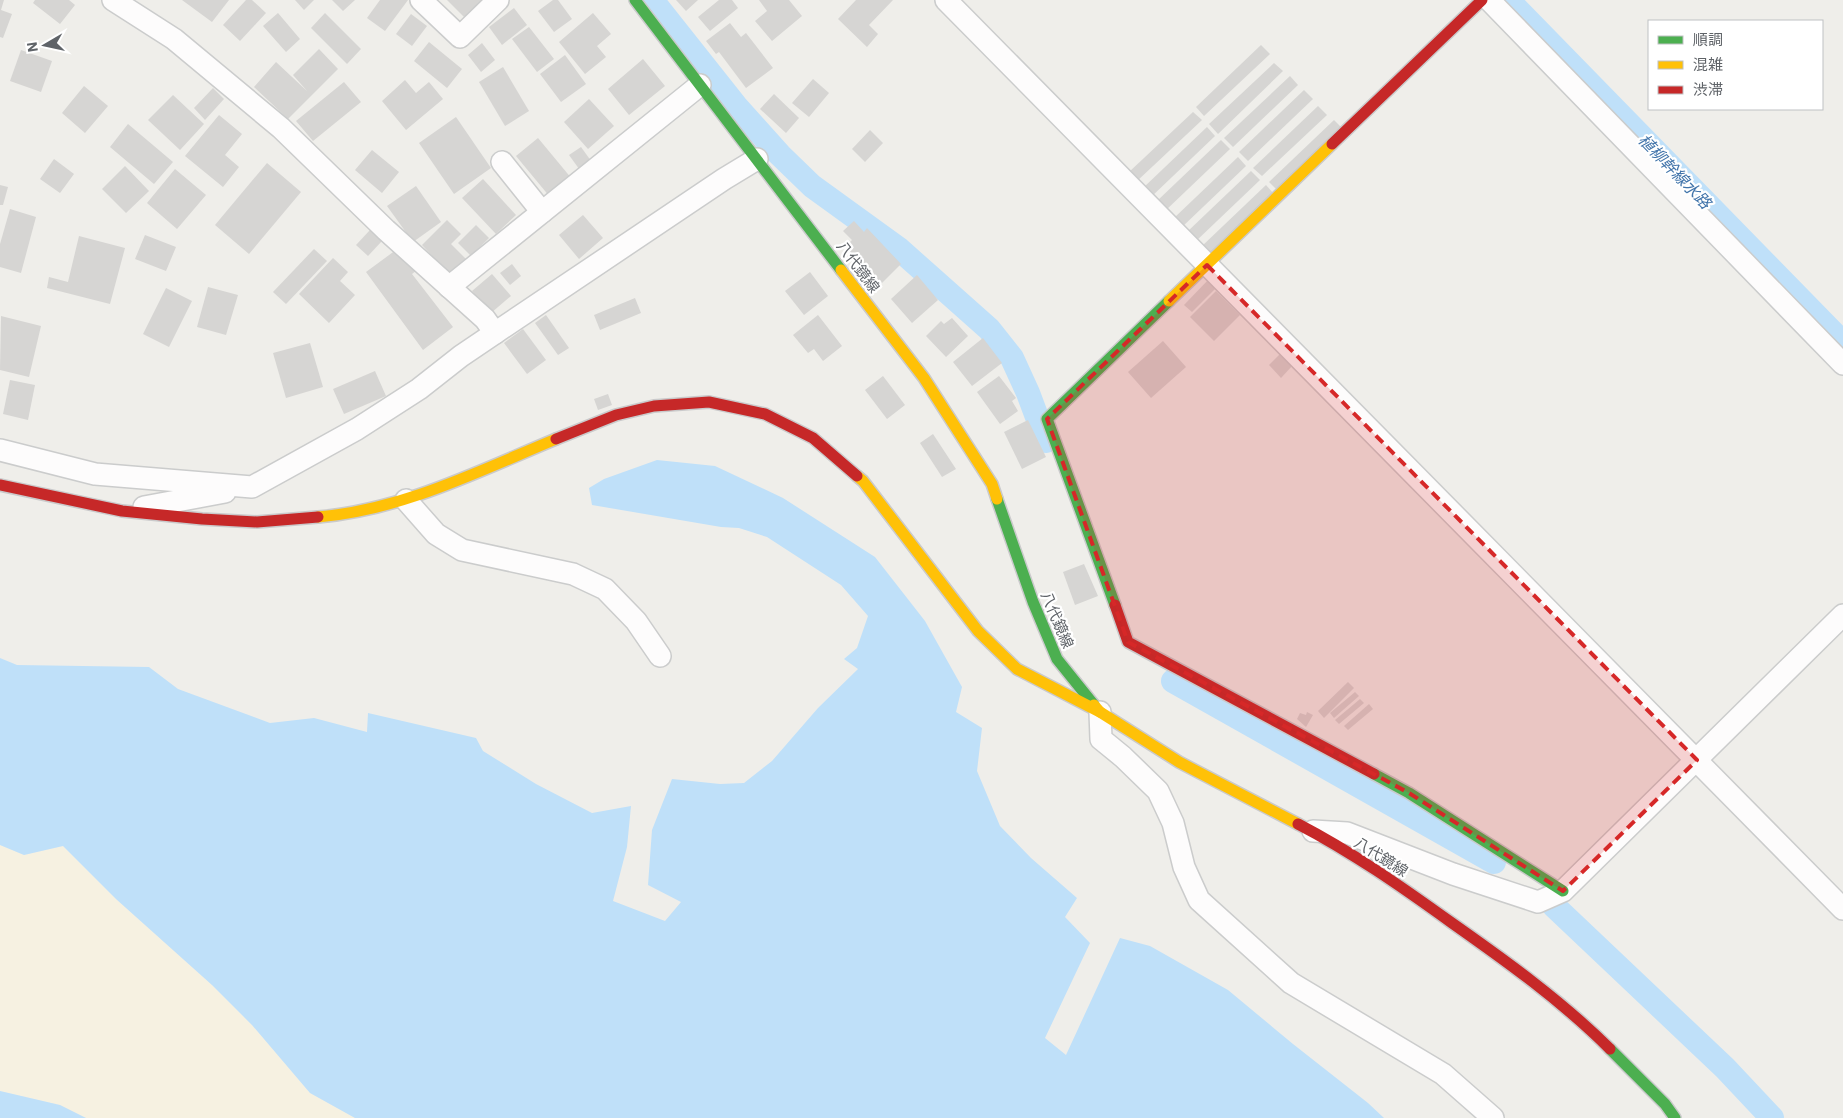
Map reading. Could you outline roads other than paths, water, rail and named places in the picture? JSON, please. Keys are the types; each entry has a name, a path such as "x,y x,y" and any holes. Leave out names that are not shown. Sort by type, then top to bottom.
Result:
{"street":[{"path":"113,0 174,39 281,128 386,230 485,319 495,333"},
{"path":"421,0 460,37 498,0"},
{"name":"八代鏡線","path":"636,0 924,378 992,484 1033,602 1058,659 1100,712 1179,762 1312,831 1388,878 1496,954 1589,1028 1665,1104 1675,1118"},
{"path":"946,0 1843,909"},
{"path":"1482,0 1047,419 1128,642 1409,793 1562,891"},
{"path":"1490,0 1843,364"},
{"path":"449,287 700,84"},
{"path":"122,511 252,487 357,429 419,389 461,356 495,333 724,179 757,159"},
{"path":"502,162 542,212"},
{"path":"0,485 122,511 202,519 257,522 330,516 419,496 616,415 654,406 709,402 765,414 813,438 863,481 978,631 1017,669 1100,712 1101,738 1158,791 1173,822 1184,867 1199,900 1292,983 1444,1074 1493,1118"},
{"path":"0,450 95,474 252,487"},
{"path":"406,500 436,534 462,550 573,574 605,589 636,621 660,656"},
{"path":"1312,831 1347,833 1453,874 1538,902 1562,891 1843,615"}],"water":[{"path":"657,460 715,466 783,498 875,557 925,621 962,687 956,712 982,728 977,771 1000,826 1031,858 1077,898 1065,917 1090,943 1045,1038 1066,1055 1120,938 1150,946 1228,990 1384,1118 355,1118 310,1093 252,1025 212,985 116,899 63,846 24,855 0,845 0,658 17,665 149,667 178,689 270,723 314,718 367,732 368,713 476,738 483,751 536,784 592,813 631,806 627,847 613,901 665,921 681,902 648,885 652,830 672,779 720,784 744,783 772,761 818,708 858,669 844,659 857,648 868,616 841,585 767,537 739,528 721,527 592,505 589,488 604,479"},
{"path":"0,1091 60,1105 86,1118 0,1118"}],"waterway":[{"path":"652,0 736,106 780,155 812,186 899,249 989,329 1012,358 1028,393 1046,441"},
{"name":"植柳幹線水路","path":"1508,0 1843,343"},
{"path":"1173,681 1494,862"},
{"path":"1554,906 1725,1068 1772,1118"}]}
